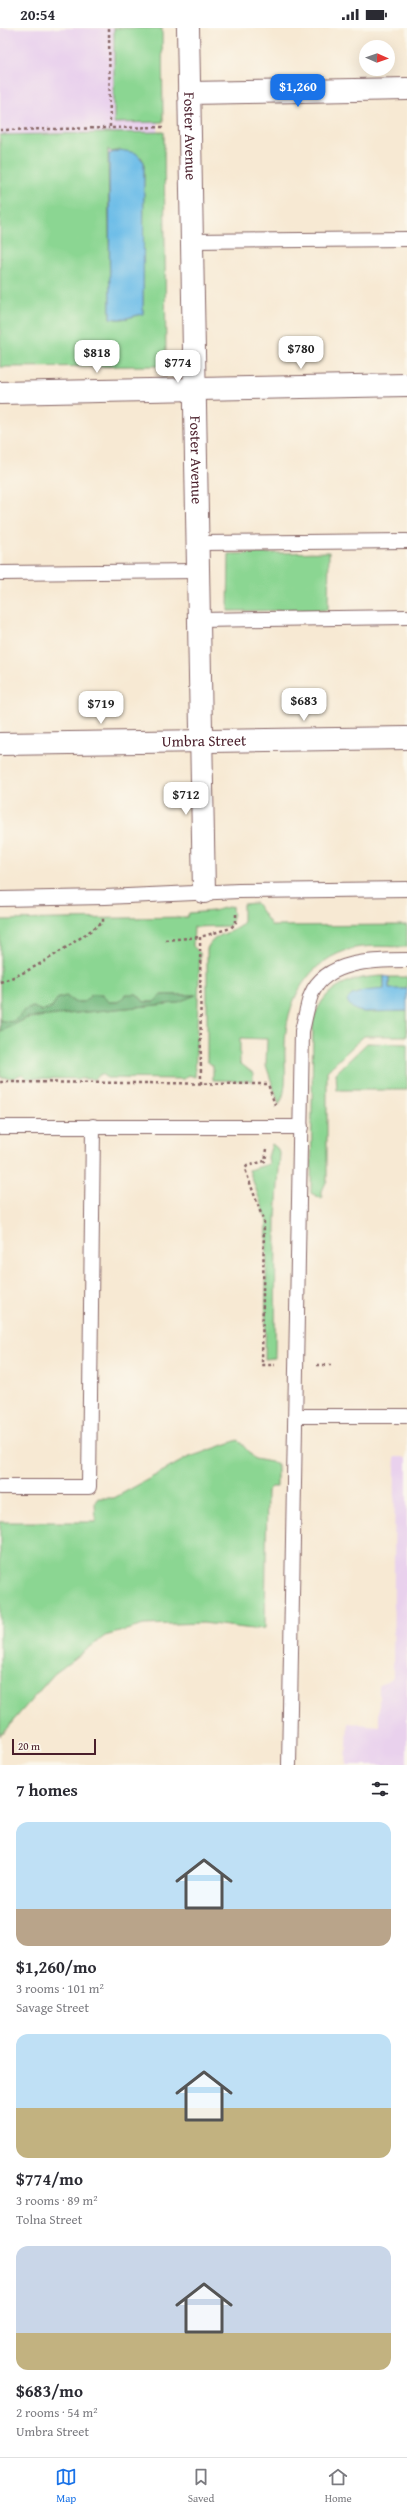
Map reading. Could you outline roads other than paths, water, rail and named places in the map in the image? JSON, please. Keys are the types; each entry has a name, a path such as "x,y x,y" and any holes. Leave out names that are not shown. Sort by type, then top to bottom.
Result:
{"street":[{"name":"Foster Avenue","path":"188,28 199,543 198,571 204,892"},
{"path":"189,93 407,89"},
{"path":"0,393 407,385"},
{"name":"Umbra Street","path":"0,744 407,738"}],"lane":[{"path":"193,241 407,240"},
{"path":"199,543 407,541"},
{"path":"0,573 198,571"},
{"path":"200,620 407,617"},
{"path":"0,899 105,897 239,891 407,889"},
{"path":"289,1765 302,1127 302,1031 312,994 329,974 353,963 407,960"},
{"path":"0,1487 89,1487 93,1126"},
{"path":"0,1127 302,1127"},
{"path":"296,1416 407,1416"}],"water":[{"path":"120,150 136,153 144,162 143,314 119,319 110,318 109,154"},
{"path":"384,976 389,977 389,989 407,989 407,1011 364,1012 355,1010 351,1007 347,1000 352,995 364,991 384,989"}]}
